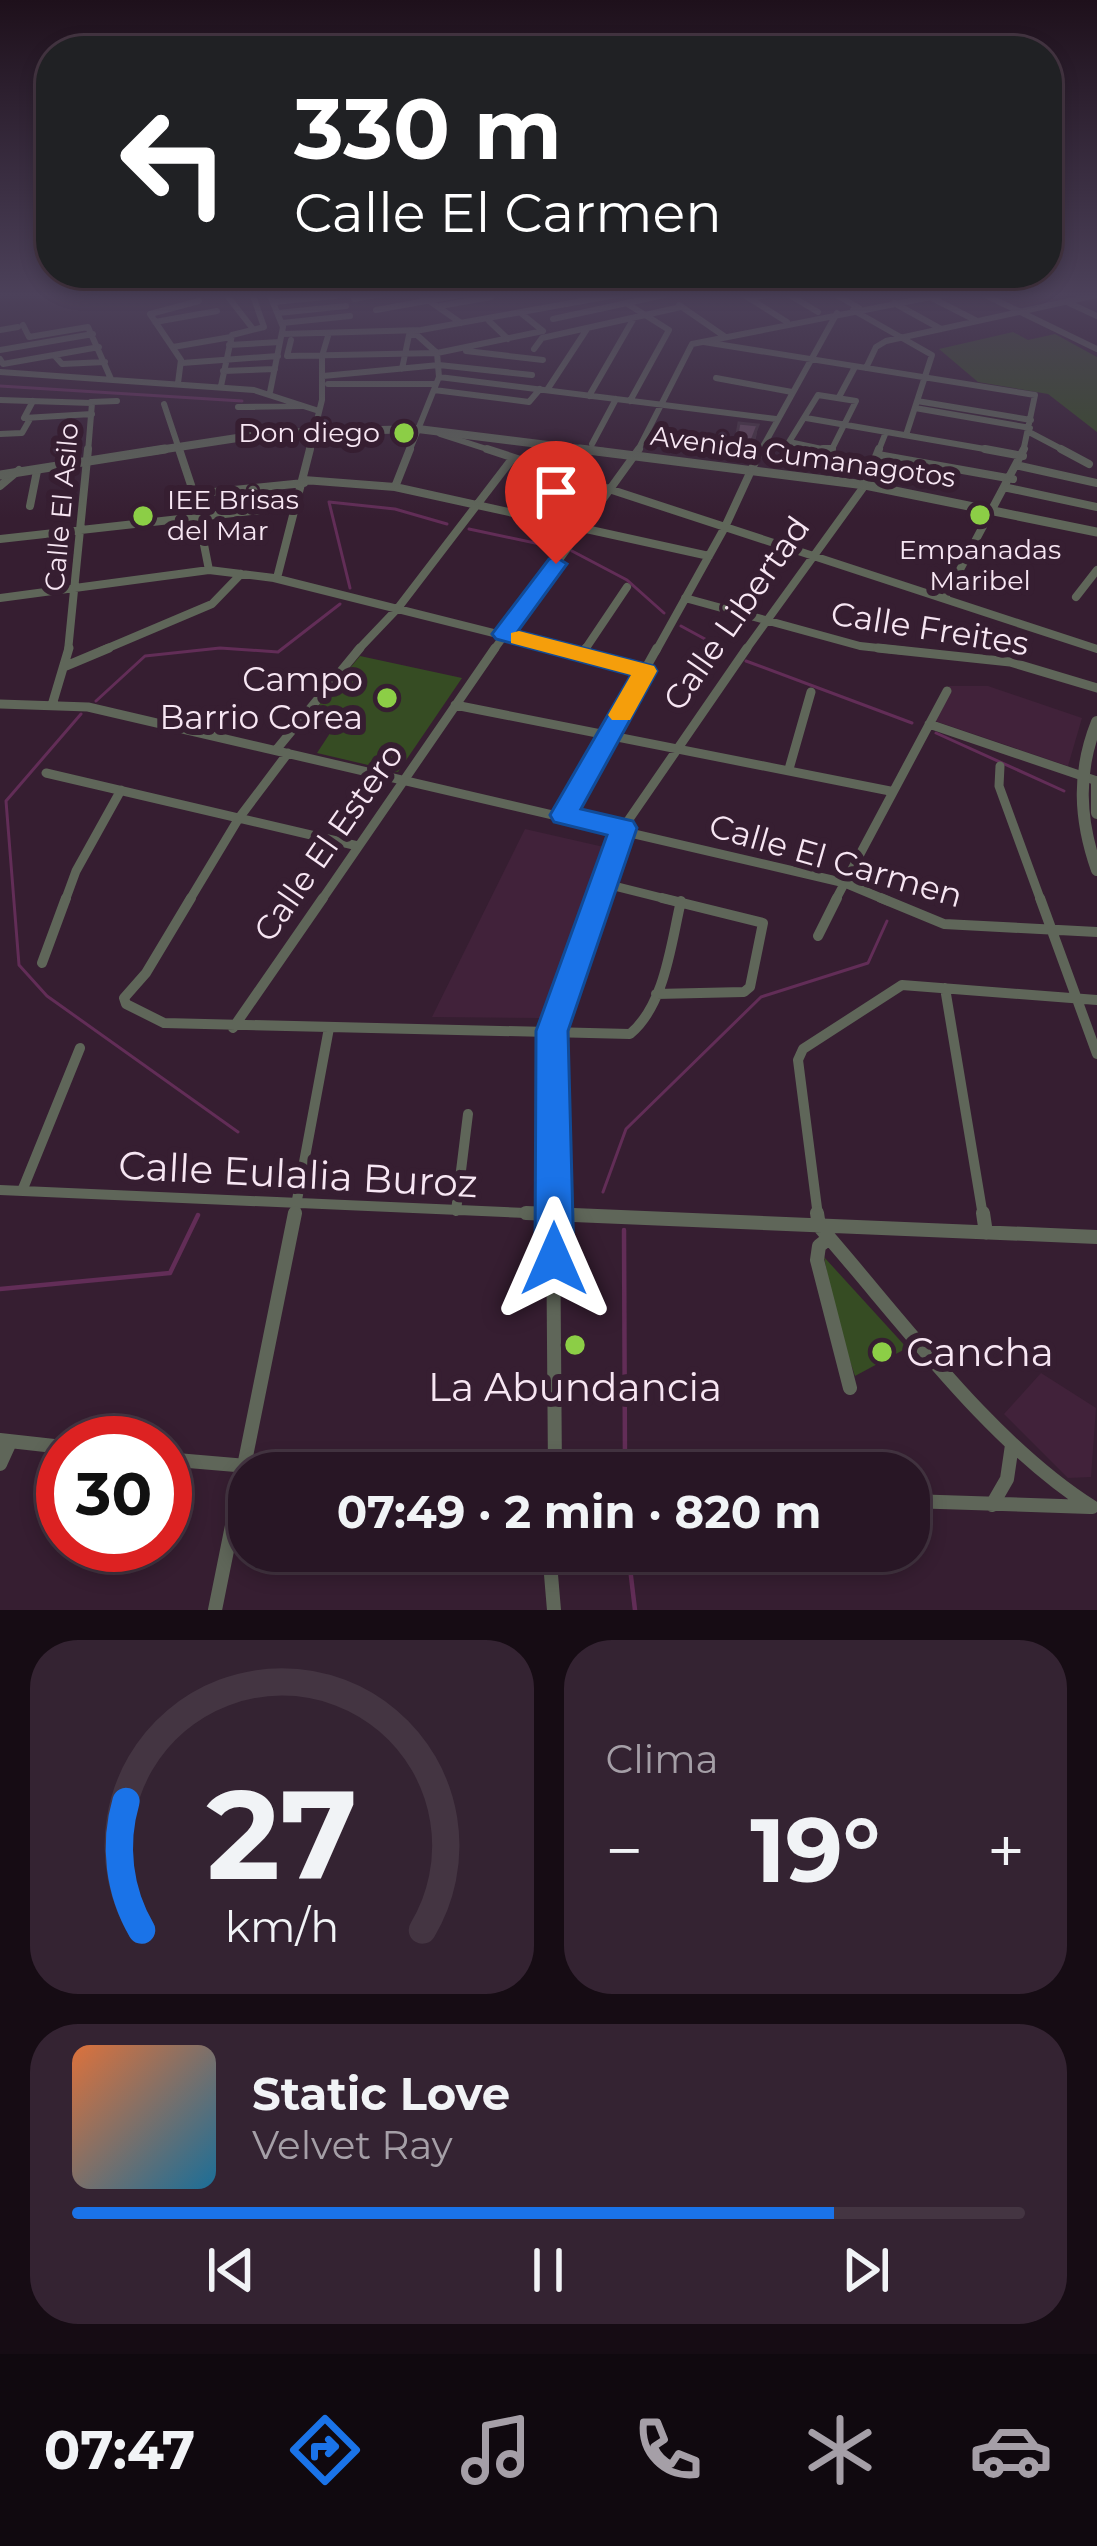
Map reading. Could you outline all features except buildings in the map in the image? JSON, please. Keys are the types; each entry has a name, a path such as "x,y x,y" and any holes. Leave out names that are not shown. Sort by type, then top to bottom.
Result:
{"street":[{"path":"107,368 111,379"},
{"path":"178,383 181,368"},
{"path":"277,578 316,428 322,368"},
{"path":"322,376 410,368"},
{"path":"395,487 422,428 438,368"},
{"path":"468,368 532,375"},
{"path":"436,383 529,402 558,368"},
{"path":"589,396 605,368"},
{"path":"631,401 649,368"},
{"name":"Calle El Estero","path":"233,1028 504,634 637,452 679,368"},
{"path":"564,815 709,556 805,368"},
{"path":"838,398 854,368"},
{"path":"867,368 1033,394 1020,466 946,596"},
{"path":"906,435 929,368"},
{"path":"220,386 224,371 275,369 271,387"},
{"path":"0,372 271,387 319,412"},
{"path":"716,377 792,392"},
{"path":"328,384 436,383 543,390 776,419"},
{"path":"275,406 281,395"},
{"path":"818,395 838,398 856,401 831,451 790,444 818,395"},
{"path":"592,444 616,399"},
{"name":"Calle El Asilo","path":"0,400 91,402 77,588 66,666 52,705"},
{"path":"34,401 23,417 92,414"},
{"path":"91,402 118,401"},
{"path":"164,404 200,516 209,570"},
{"path":"916,405 1030,427 1089,464"},
{"path":"238,407 308,406"},
{"path":"806,418 1023,456"},
{"path":"0,434 22,433 30,419"},
{"name":"Avenida Cumanagotos","path":"0,473 37,472 316,428 422,428 637,452"},
{"path":"422,428 1097,649"},
{"name":"Avenida Cumanagotos","path":"422,428 866,483 1097,529"},
{"name":"Calle Libertad","path":"555,1452 552,1031 623,828 812,553 866,483 886,432"},
{"path":"878,455 1097,507"},
{"path":"512,459 398,608 346,663 282,751 146,973 124,998 126,1004 164,1023 233,1028 637,1032 656,994 681,901"},
{"name":"Avenida Cumanagotos","path":"17,472 89,463"},
{"path":"1020,466 1097,483"},
{"path":"0,487 17,472"},
{"path":"30,506 37,472"},
{"path":"194,494 304,482 395,487 709,556"},
{"path":"0,538 296,506"},
{"path":"0,598 209,570 277,578 645,671"},
{"path":"1076,596 1097,570"},
{"path":"66,666 212,604 241,574"},
{"path":"582,654 627,587"},
{"name":"Calle Freites","path":"685,598 901,653 1010,662 1097,688"},
{"path":"818,936 890,791 947,691"},
{"path":"789,769 811,692"},
{"path":"0,718 4,704"},
{"name":"Calle El Carmen","path":"4,704 88,707 623,828 845,883 944,924 1097,932"},
{"path":"455,705 890,791"},
{"path":"1097,722 1082,777 1082,822 1097,870"},
{"path":"929,724 1097,782 1097,814"},
{"path":"1000,766 999,787 1097,1054"},
{"path":"46,772 358,846"},
{"path":"42,963 76,871 121,790"},
{"path":"614,886 763,923 750,987 738,994 656,994"},
{"path":"850,1388 817,1260 824,1232 798,1060 803,1049 902,985 1097,1000"},
{"path":"945,988 986,1233"},
{"path":"250,1452 328,1028"},
{"path":"22,1191 80,1048"},
{"path":"456,1211 467,1114"},
{"name":"Calle Eulalia Buroz","path":"0,1190 824,1232 1097,1237"},
{"path":"824,1232 1012,1445 1052,1482 1095,1507"},
{"path":"0,1464 5,1441 36,1445"},
{"path":"992,1504 1007,1479 1012,1445"},
{"path":"192,1462 228,1466"},
{"path":"930,1502 1095,1507"},
{"path":"215,1610 228,1552"},
{"path":"551,1572 554,1610"}],"shaded area":[{"path":"949,686 988,686 1082,718 1068,766 935,721"},
{"path":"525,829 604,847 540,1018 432,1017"},
{"path":"1041,1373 1096,1408 1091,1477 1068,1478 1004,1414"}],"green space":[{"path":"962,368 1097,368 1097,432 1048,394 978,382"},
{"name":"Campo Barrio Corea","path":"360,656 462,678 398,772 317,753 336,724 308,718"},
{"path":"824,1257 907,1348 855,1376 837,1323"}],"waterway":[{"path":"0,386 242,401"},
{"path":"350,588 329,502 395,509 447,524"},
{"path":"469,529 554,547"},
{"path":"572,551 627,580 664,613"},
{"path":"96,701 145,656 220,648 278,652 340,604"},
{"path":"681,626 727,651"},
{"path":"746,661 912,723"},
{"path":"81,714 6,801 19,965 47,996 238,1132"},
{"path":"936,733 1064,791"},
{"path":"603,1192 626,1129 761,997 868,963 887,921"},
{"path":"0,1289 170,1273 198,1215"},
{"path":"624,1230 625,1452"},
{"path":"630,1572 635,1610"}],"slow traffic":[{"path":"519,638 645,671 621,715"}],"place":[{"name":"Don diego","path":"404,433"},
{"name":"Empanadas Maribel","path":"980,515"},
{"name":"IEE Brisas del Mar","path":"143,516"},
{"name":"Campo Barrio Corea","path":"387,698"},
{"name":"La Abundancia","path":"575,1345"},
{"name":"Cancha","path":"882,1352"}],"route":[{"path":"554,1259 552,1031 623,828 564,815 645,671 504,634 556,564"}]}
